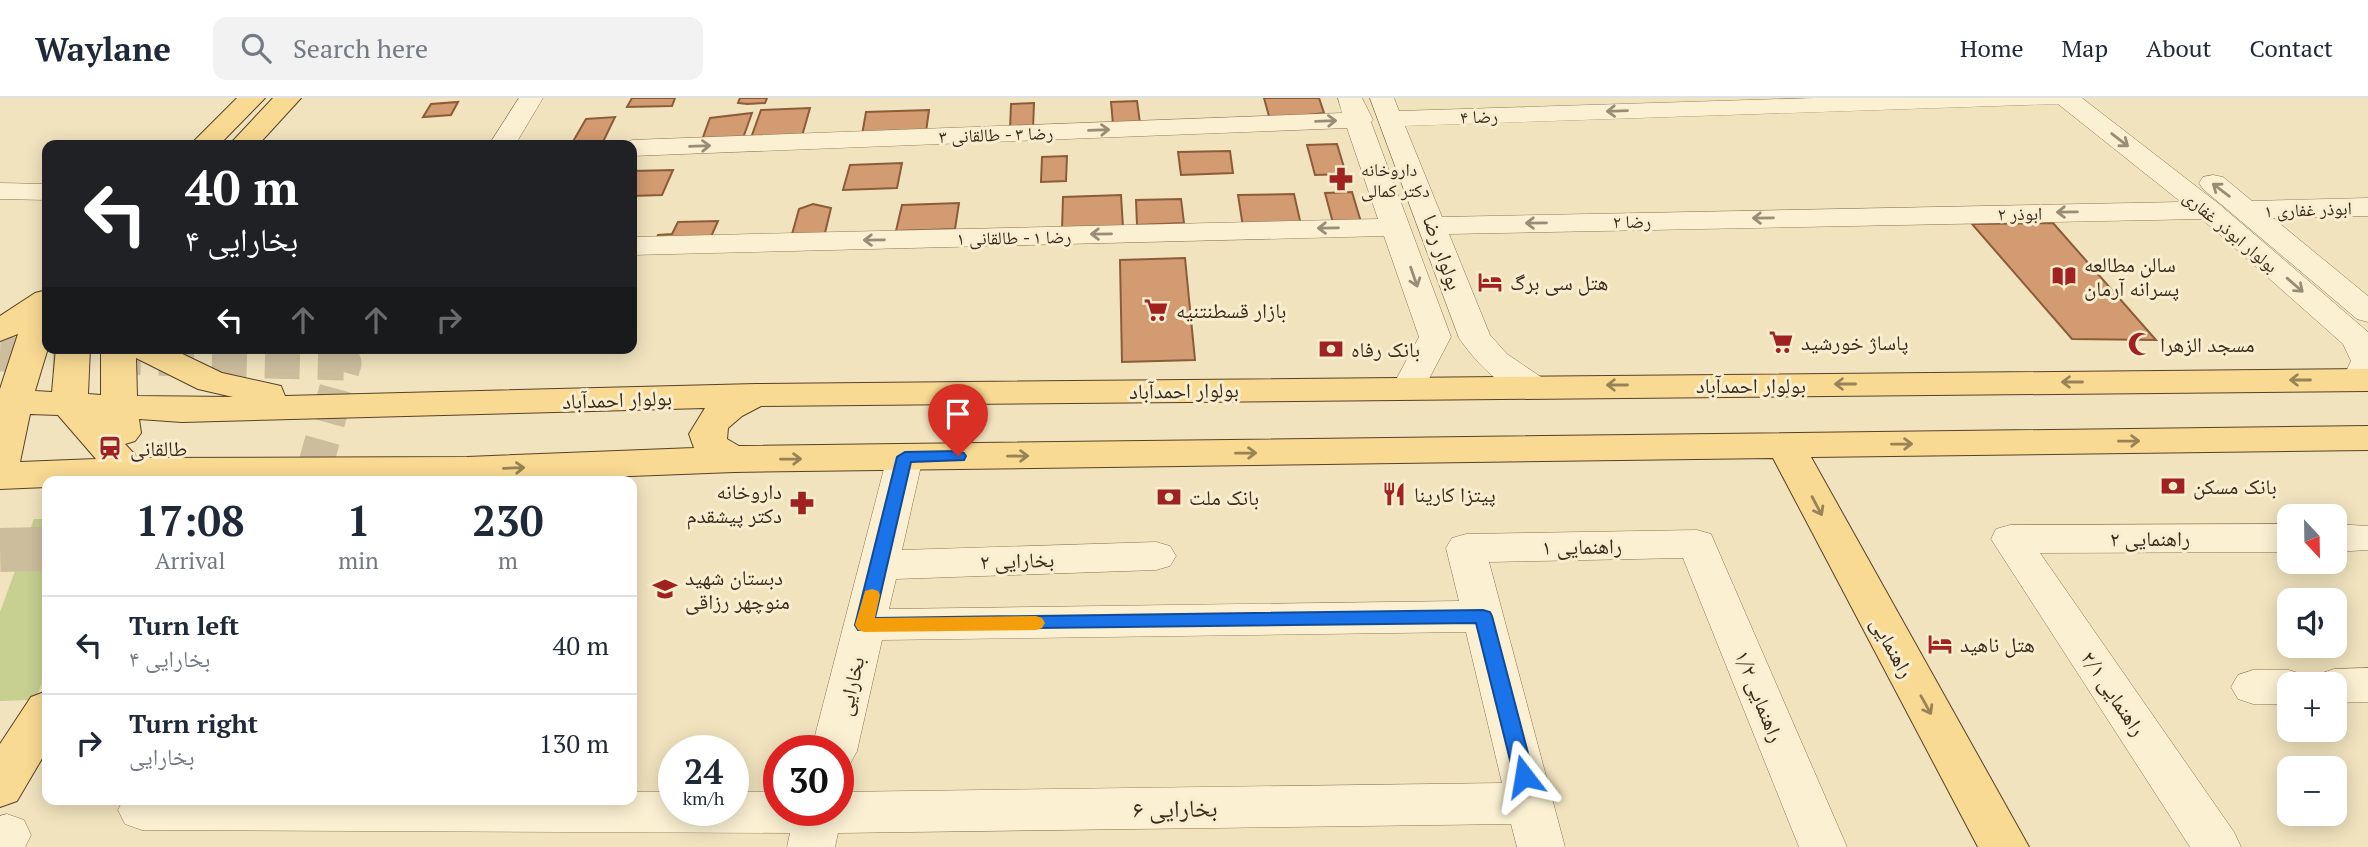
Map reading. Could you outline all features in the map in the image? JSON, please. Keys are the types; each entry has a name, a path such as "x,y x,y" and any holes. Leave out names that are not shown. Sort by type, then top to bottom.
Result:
{"main road":[{"path":"209,140 251,98"},
{"path":"248,140 288,98"},
{"path":"0,331 42,304"},
{"path":"0,466 7,402 42,314"},
{"path":"73,354 69,405 127,476"},
{"path":"118,354 119,409 127,476"},
{"path":"155,354 211,381 328,408"},
{"name":"بولوار احمدآباد","path":"7,402 119,409 328,408 757,395 2364,380"},
{"path":"734,459 721,455 712,447 707,438 709,427 726,407 757,395"},
{"path":"0,476 467,470 734,459 2368,438"},
{"name":"راهنمایی","path":"1785,445 2004,847"},
{"path":"445,476 467,470"},
{"path":"0,786 24,728"}],"street":[{"path":"505,140 531,98"},
{"name":"رضا ۴","path":"1387,108 1734,107 2051,98"},
{"name":"بولوار ابوذر غفاری","path":"2066,98 2364,331"},
{"name":"بولوار ابوذر غفاری","path":"2100,98 2249,210 2364,331"},
{"name":"بولوار رضا","path":"1387,108 1475,338 1495,361 1532,386"},
{"name":"بولوار رضا","path":"1355,109 1434,337"},
{"name":"رضا ۳ - طالقانی ۳","path":"637,148 1355,109"},
{"path":"2,192 42,192"},
{"name":"ابوذر غفاری ۱","path":"2249,210 2368,207"},
{"name":"ابوذر ۲","path":"1831,216 2209,210"},
{"name":"رضا ۲","path":"1434,226 1831,216"},
{"name":"رضا ۱ - طالقانی ۱","path":"637,246 1397,227"},
{"path":"2364,331 2368,361 2364,380"},
{"path":"1409,387 1434,337 1451,346 1471,343 1475,338"},
{"name":"بخارایی","path":"839,735 905,457"},
{"name":"راهنمایی ۲","path":"2010,539 2277,538"},
{"name":"راهنمایی ۲/۱","path":"2010,539 2217,847"},
{"name":"راهنمایی ۱","path":"1483,616 1466,548 1698,544"},
{"name":"راهنمایی ۱/۲","path":"1698,544 1823,847"},
{"name":"بخارایی ۲","path":"879,565 1156,556"},
{"path":"864,625 1483,616 1541,847"},
{"path":"2347,686 2368,685"},
{"name":"بخارایی ۶","path":"854,822 1530,803"},
{"name":"بخارایی ۶","path":"142,810 763,822"},
{"path":"0,836 7,835 0,846"}],"green space":[{"path":"34,519 42,519 42,682 37,696 29,700 0,701 0,612"}],"building":[{"path":"632,98 675,98 672,106 627,107"},
{"path":"740,98 767,98 765,103 747,104 738,103"},
{"path":"1264,98 1319,98 1324,113 1270,120"},
{"path":"1137,101 1140,123 1113,124 1111,102"},
{"path":"458,102 451,115 423,117 431,104"},
{"path":"1034,103 1033,129 1010,130 1011,104"},
{"path":"810,108 802,136 751,138 761,110"},
{"path":"929,110 926,132 862,135 866,112"},
{"path":"752,113 743,138 702,140 710,118"},
{"path":"615,117 604,140 574,140 586,119"},
{"path":"1337,144 1346,174 1315,175 1307,145"},
{"path":"1230,151 1233,173 1181,175 1178,152"},
{"path":"1067,156 1066,181 1041,182 1042,157"},
{"path":"902,163 897,188 843,190 850,165"},
{"path":"673,170 662,195 637,196 637,171"},
{"path":"1352,192 1361,222 1333,223 1325,193"},
{"path":"1294,194 1301,225 1243,227 1238,195"},
{"path":"1121,195 1123,228 1062,230 1063,197"},
{"path":"1181,199 1184,223 1137,225 1136,200"},
{"path":"959,203 955,229 896,231 902,205"},
{"path":"813,204 831,208 824,237 791,238 799,209"},
{"path":"718,221 710,239 655,241 658,235 672,234 678,222"},
{"name":"سالن مطالعه پسرانه آرمان","path":"2053,223 2156,340 2072,339 1972,224"},
{"name":"بازار قسطنتنیه","path":"1185,258 1195,360 1122,362 1120,260"}],"tunnel":[{"path":"0,354 344,363 312,476"},
{"path":"0,550 42,549"}],"slow traffic":[{"path":"872,595 864,625 1036,623"}],"place":[{"name":"داروخانه دکتر کمالی","path":"1341,179"},
{"name":"سالن مطالعه پسرانه آرمان","path":"2064,276"},
{"name":"هتل سی برگ","path":"1490,282"},
{"name":"بازار قسطنتنیه","path":"1156,310"},
{"name":"پاساژ خورشید","path":"1781,342"},
{"name":"مسجد الزهرا","path":"2140,344"},
{"name":"بانک رفاه","path":"1331,349"},
{"name":"طالقانی","path":"110,448"},
{"name":"بانک مسکن","path":"2173,486"},
{"name":"پیتزا کارینا","path":"1394,494"},
{"name":"بانک ملت","path":"1169,497"},
{"name":"داروخانه دکتر پیشقدم","path":"802,503"},
{"name":"دبستان شهید منوچهر رزاقی","path":"665,589"},
{"name":"هتل ناهید","path":"1940,644"}],"route":[{"path":"958,456 905,457 864,625 1483,616 1524,776"}]}
